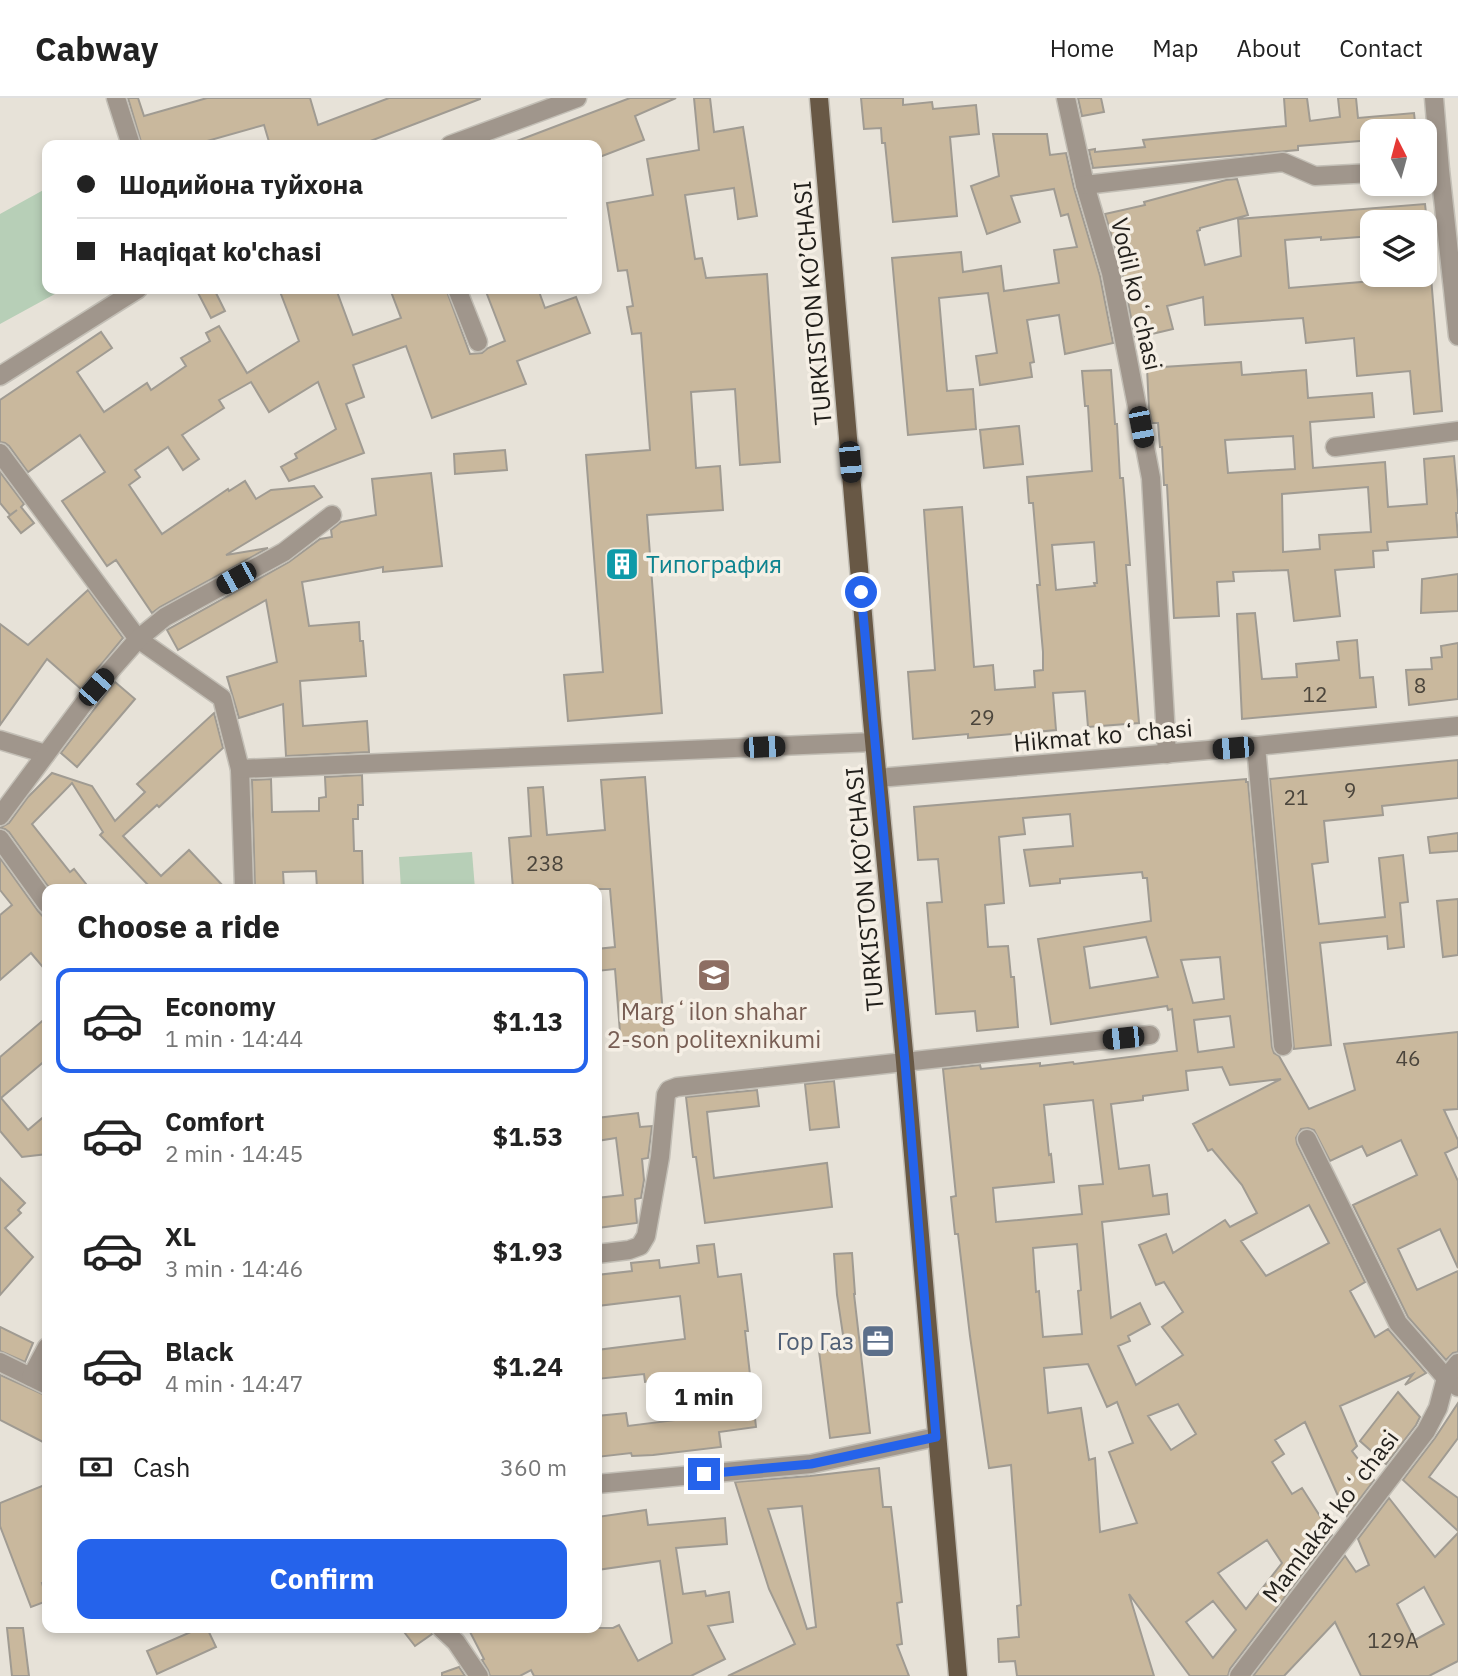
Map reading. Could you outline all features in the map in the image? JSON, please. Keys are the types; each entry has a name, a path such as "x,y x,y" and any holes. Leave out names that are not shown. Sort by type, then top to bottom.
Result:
{"main road":[{"name":"TURKISTON KO’CHASI","path":"819,98 958,1676"}],"street":[{"path":"116,98 129,140"},
{"path":"464,140 577,98"},
{"name":"Vodil koʻchasi","path":"1066,98 1085,185 1111,273 1151,478 1167,754"},
{"path":"1433,119 1434,98"},
{"path":"1085,185 1283,162 1315,176 1360,174"},
{"path":"1436,196 1458,336"},
{"path":"0,376 130,294"},
{"path":"459,294 478,342"},
{"path":"1335,447 1458,431"},
{"path":"0,453 138,639 222,698 240,769 244,884"},
{"path":"0,816 96,687 138,639 165,617 284,552 332,515"},
{"name":"Hikmat koʻchasi","path":"878,778 1458,726"},
{"path":"0,740 46,754"},
{"path":"240,769 874,742"},
{"path":"1255,746 1283,1046"},
{"path":"0,839 42,897"},
{"path":"602,1253 640,1246 646,1236 660,1157 666,1095 669,1090 1150,1035"},
{"path":"1307,1139 1398,1324 1452,1382"},
{"path":"0,1362 39,1381"},
{"name":"Mamlakat koʻchasi","path":"1239,1676 1426,1432 1452,1382 1458,1363"},
{"path":"602,1484 811,1464 936,1437"},
{"path":"446,1633 456,1642 479,1676"}],"green space":[{"path":"42,191 42,294 55,294 0,324 0,214"},
{"path":"472,852 475,884 401,884 399,857"}],"building":[{"path":"128,98 138,98 144,116 207,98 310,98 318,125 389,98 480,98 373,140 268,140 264,125 211,140 141,140"},
{"path":"630,98 676,98 635,116 644,140 602,156 602,140 520,140"},
{"path":"694,98 710,98 714,132 743,127 757,216 738,219 734,188 685,195 695,259 702,258 706,278 767,274 780,462 740,465 735,389 691,392 696,468 720,466 723,510 647,515 662,713 568,721 564,675 603,672 586,455 650,450 641,333 632,334 627,307 633,306 627,270 618,271 607,203 653,195 647,159 699,150"},
{"path":"861,98 903,98 903,105 932,102 933,109 976,105 979,134 950,137 957,216 893,222 885,143 882,143 881,128 864,129"},
{"path":"1078,98 1101,98 1104,112 1082,116"},
{"path":"1284,98 1307,98 1310,121 1340,117 1338,98 1356,98 1358,118 1414,113 1415,119 1360,119 1360,141 1298,146 1298,150 1093,168 1089,150 1095,149 1095,152 1145,147 1143,140 1286,126"},
{"path":"993,134 1047,134 1050,155 1066,153 1100,276 1113,343 1065,354 1059,315 1027,320 1034,362 1030,363 1032,377 980,385 976,356 997,353 988,293 939,298 947,391 973,389 976,429 908,435 892,258 961,252 963,272 1001,266 1004,291 1059,283 1054,250 1077,247 1068,214 1061,216 1054,189 1011,196 1020,222 987,234 971,186 999,176"},
{"path":"1237,179 1248,215 1197,231 1205,265 1241,256 1238,219 1425,204 1426,210 1360,210 1360,237 1285,240 1289,288 1360,282 1360,287 1432,287 1442,411 1414,414 1410,371 1357,376 1354,338 1306,343 1303,318 1205,325 1203,297 1167,306 1173,329 1135,338 1122,271 1105,214 1145,205 1144,202"},
{"path":"199,294 216,294 225,311 211,318"},
{"path":"281,294 338,294 353,335 401,318 392,294 448,294 470,354 482,353 505,341 487,294 540,294 545,308 576,297 590,333 517,361 526,384 432,418 406,346 353,365 364,397 346,404 364,453 289,481 281,467 297,458 295,454 336,429 318,382 269,412 251,382 219,400 224,408 182,435 199,459 183,470 168,447 135,470 140,477 129,485 162,534 228,489 229,491 245,481 256,499 271,490 314,486 322,497 226,555 268,548 152,613 116,560 107,566 62,501 105,472 80,435 28,472 9,446 0,442 0,400 101,332 112,348 77,372 104,412 147,383 151,390 186,366 181,358 210,341 206,333 219,326 247,373 299,341"},
{"path":"1241,362 1242,375 1306,370 1308,398 1372,393 1374,417 1310,422 1313,468 1385,462 1388,507 1427,504 1424,459 1454,456 1458,537 1387,542 1388,550 1373,551 1374,567 1335,570 1340,616 1294,621 1288,570 1233,572 1234,581 1217,582 1219,616 1174,618 1167,485 1164,485 1158,423 1152,423 1149,409 1147,368","holes":["1293,436 1295,469 1228,473 1225,440","1368,487 1371,532 1319,535 1320,549 1283,552 1282,494"]},
{"path":"1111,370 1130,565 1126,565 1139,723 1088,727 1085,691 1053,693 1056,730 968,738 968,734 913,739 908,672 935,670 924,510 962,507 974,667 993,665 995,690 1035,687 1034,671 1043,670 1037,585 1040,585 1033,503 1029,503 1027,477 1092,471 1088,406 1085,406 1082,371","holes":["1094,542 1097,583 1094,583 1095,586 1056,590 1052,545"]},
{"path":"1019,426 1023,464 984,468 980,430"},
{"path":"505,450 507,470 455,474 454,454"},
{"path":"0,472 24,504 21,507 34,523 21,533 8,517 17,510 10,515 0,503"},
{"path":"431,473 442,566 383,572 383,567 302,582 309,626 359,622 366,676 300,681 303,726 367,721 369,752 286,756 283,704 239,718 227,677 277,662 266,600 178,650 167,630 289,562 320,539 332,537 331,530 341,522 376,515 372,479"},
{"path":"1458,574 1458,611 1421,613 1422,579"},
{"path":"88,590 123,638 81,689 47,659 0,725 0,624 28,645"},
{"path":"1255,613 1262,679 1297,677 1296,664 1339,660 1337,642 1357,640 1360,678 1373,677 1376,707 1242,719 1237,614"},
{"path":"1458,643 1458,699 1409,705 1406,670 1432,669 1431,658 1442,657 1441,646"},
{"path":"115,682 135,699 77,767 61,753"},
{"path":"214,713 223,748 123,836 161,876 189,850 221,884 147,884 100,835 103,832 72,783 32,824 70,872 74,869 86,884 46,884 9,832 0,828 9,823 28,797 52,773 92,786 115,821 145,792 137,784"},
{"path":"1458,760 1458,798 1382,806 1383,815 1324,821 1328,862 1312,864 1319,924 1385,917 1379,858 1403,855 1408,902 1400,903 1404,947 1388,949 1387,936 1320,943 1331,1045 1294,1049 1270,779"},
{"path":"362,775 363,805 358,805 358,819 353,819 354,851 362,851 363,884 317,884 316,871 283,872 284,884 255,884 252,780 271,779 272,812 319,811 319,798 326,797 325,777"},
{"path":"645,777 665,1042 621,1045 615,969 602,970 602,948 615,947 610,889 602,889 602,884 513,884 509,838 531,836 528,788 543,787 547,835 605,830 601,780"},
{"path":"1246,779 1272,1047 1309,1109 1355,1090 1344,1044 1458,1032 1458,1109 1444,1110 1458,1140 1458,1147 1445,1153 1458,1181 1458,1268 1440,1229 1398,1249 1417,1290 1458,1271 1458,1352 1446,1360 1408,1317 1353,1205 1417,1175 1401,1140 1367,1156 1362,1146 1330,1161 1314,1130 1301,1129 1296,1138 1365,1282 1350,1291 1375,1337 1388,1329 1426,1373 1405,1385 1413,1374 1340,1406 1357,1446 1352,1451 1374,1480 1347,1516 1305,1422 1275,1440 1284,1454 1272,1462 1292,1494 1302,1488 1332,1535 1230,1669 1228,1676 1190,1676 1129,1594 1154,1676 1017,1676 1015,1661 999,1662 998,1639 1019,1637 1017,1606 1021,1605 1011,1465 989,1468 958,1234 955,1234 951,1197 956,1196 943,1069 980,1065 981,1069 1040,1063 1040,1066 1074,1064 1177,1051 1172,1009 1168,1010 1167,1006 1051,1024 1038,939 1151,921 1147,878 1143,878 1142,872 1060,879 1060,883 1030,886 1024,850 1073,846 1070,814 1023,818 1025,834 999,837 1004,903 985,905 988,947 1008,946 1011,977 1014,977 1018,1027 977,1031 975,1011 936,1014 927,903 942,902 938,859 918,860 914,807","holes":["1146,937 1158,977 1090,988 1084,947","1220,957 1224,999 1193,1003 1181,960","1230,1016 1234,1047 1198,1052 1194,1020","1222,1067 1230,1085 1281,1079 1193,1124 1208,1151 1212,1149 1242,1185 1257,1213 1230,1227 1225,1220 1173,1253 1166,1234 1139,1245 1156,1285 1164,1282 1183,1312 1162,1327 1183,1355 1136,1385 1118,1346 1130,1341 1128,1336 1150,1324 1140,1303 1111,1318 1102,1222 1169,1214 1167,1194 1153,1196 1149,1165 1119,1169 1111,1104 1143,1100 1143,1096 1188,1090 1186,1071","1093,1100 1103,1184 1079,1186 1082,1214 996,1222 993,1188 1054,1182 1051,1154 1049,1155 1044,1105","1309,1205 1329,1243 1266,1276 1241,1241","1077,1244 1082,1334 1043,1337 1039,1291 1036,1292 1033,1248","1088,1364 1107,1407 1117,1402 1133,1443 1109,1452 1137,1523 1100,1532 1095,1458 1089,1460 1081,1408 1048,1413 1044,1368","1178,1404 1196,1434 1171,1450 1148,1416","1267,1540 1282,1563 1246,1609 1218,1573","1213,1601 1236,1630 1213,1658 1186,1622"]},
{"path":"1458,833 1458,851 1430,853 1428,837"},
{"path":"0,858 42,915 42,966 31,953 0,980 0,915 12,905 0,890"},
{"path":"1458,899 1458,955 1443,957 1437,901"},
{"path":"42,1021 42,1063 1,1098 28,1130 42,1118 42,1155 22,1157 0,1131 0,1057"},
{"path":"834,1081 839,1127 810,1130 805,1084"},
{"path":"757,1090 759,1106 707,1112 714,1178 827,1163 832,1207 705,1223 686,1097"},
{"path":"638,1113 640,1127 652,1126 648,1158 642,1159 644,1180 641,1198 635,1199 637,1223 602,1227 602,1197 623,1195 616,1138 602,1140 602,1117"},
{"path":"0,1178 25,1203 18,1210 21,1213 5,1228 33,1257 0,1295"},
{"path":"714,1244 718,1277 741,1274 756,1427 719,1432 721,1447 653,1455 632,1456 631,1453 602,1456 602,1415 626,1413 628,1426 684,1419 678,1378 645,1382 644,1374 602,1378 602,1349 685,1339 680,1296 602,1305 602,1274 632,1271 631,1263 659,1260 660,1268 699,1263 697,1246"},
{"path":"852,1253 870,1433 830,1438 819,1351 845,1348 834,1254"},
{"path":"0,1327 33,1343 25,1362 0,1351"},
{"path":"0,1375 42,1394 42,1441 0,1420"},
{"path":"1398,1392 1420,1417 1386,1464 1360,1441"},
{"path":"1458,1403 1458,1438 1429,1477 1458,1498 1458,1531 1403,1480"},
{"path":"879,1468 883,1507 891,1507 902,1602 897,1603 902,1644 897,1645 909,1676 728,1676 795,1644 769,1589 735,1482","holes":["802,1506 816,1627 807,1629 768,1509"]},
{"path":"42,1486 42,1603 31,1607 0,1526 0,1503"},
{"path":"1389,1498 1435,1557 1458,1533 1458,1661 1429,1676 1361,1676 1335,1622 1284,1676 1253,1676 1345,1556 1356,1572 1369,1565 1358,1539","holes":["1424,1587 1444,1624 1415,1640 1397,1604"]},
{"path":"646,1510 648,1525 725,1518 727,1544 676,1548 683,1594 705,1591 706,1596 729,1592 733,1622 708,1626 725,1659 691,1676 534,1676 531,1670 520,1676 490,1676 471,1633 602,1633 602,1628 619,1625 638,1661 672,1643 660,1561 602,1569 602,1516"},
{"path":"7,1628 23,1628 29,1676 12,1676"},
{"path":"188,1633 209,1633 216,1647 157,1674 147,1651"},
{"path":"405,1633 432,1633 432,1634 415,1646"},
{"path":"459,1667 465,1676 442,1676 442,1673"}],"place":[{"name":"Типография","path":"622,564"},
{"name":"Margʻilon shahar 2-son politexnikumi","path":"714,975"},
{"name":"Гор Газ","path":"878,1341"}],"route":[{"path":"704,1474 811,1464 936,1437 905,1062 861,592"}]}
